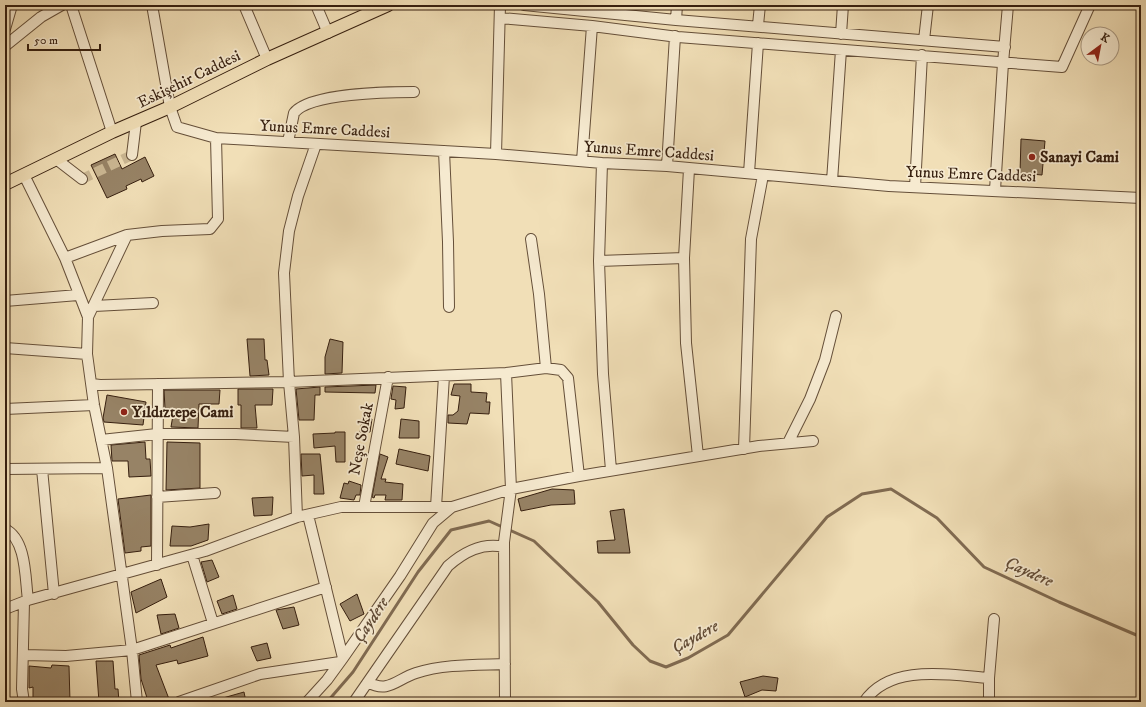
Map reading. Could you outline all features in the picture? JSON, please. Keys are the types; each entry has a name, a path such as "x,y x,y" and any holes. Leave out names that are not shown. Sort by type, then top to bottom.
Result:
{"main road":[{"name":"Eskişehir Caddesi","path":"5,184 112,132 170,107 267,59 388,5"}],"street":[{"path":"5,29 12,5"},
{"path":"5,46 41,17 62,5"},
{"path":"72,5 112,132"},
{"path":"152,5 170,107"},
{"path":"244,5 267,59"},
{"path":"316,5 328,33"},
{"path":"496,154 501,18 500,5"},
{"path":"524,5 588,8 676,20 1004,47"},
{"path":"676,20 677,5"},
{"path":"758,26 760,5"},
{"path":"841,34 843,5"},
{"path":"924,40 928,5"},
{"path":"995,190 1008,5"},
{"path":"501,18 592,26 675,36 1062,67 1090,5"},
{"path":"582,161 592,26"},
{"path":"667,166 675,36"},
{"path":"749,173 758,43"},
{"path":"832,182 841,50"},
{"path":"915,187 922,55"},
{"path":"288,142 294,113 304,105 366,92 414,92"},
{"name":"Yunus Emre Caddesi","path":"170,107 177,127 216,138 496,154 602,163 667,166 832,182 1141,198"},
{"path":"132,154 136,122"},
{"path":"64,258 127,235 210,228 218,220 216,138"},
{"path":"297,517 294,437 289,382 284,273 289,231 298,196 316,144"},
{"path":"444,151 449,307"},
{"path":"56,160 82,179"},
{"path":"602,163 599,261 603,374 611,470"},
{"path":"689,169 684,258 686,344 698,456"},
{"path":"24,175 64,258 88,317 87,354 94,405 107,468 132,650 137,702"},
{"path":"744,449 751,239 762,175"},
{"path":"88,317 127,235"},
{"path":"531,239 542,322 546,368"},
{"path":"599,261 684,258"},
{"path":"5,301 78,295"},
{"path":"94,306 153,303"},
{"path":"788,443 815,386 825,360 836,316"},
{"path":"5,348 87,354"},
{"path":"92,384 289,382 506,373 546,368 561,370 568,378 579,476"},
{"path":"505,702 504,545 506,515 511,489 506,373"},
{"path":"436,507 444,376"},
{"name":"Neşe Sokak","path":"364,507 388,377"},
{"path":"157,564 158,384"},
{"path":"5,409 94,405"},
{"path":"101,440 157,434 236,434 294,437"},
{"path":"5,609 26,601 122,576 157,564 192,555 297,517 341,507 452,507 511,489 611,470 744,449 813,441"},
{"path":"5,469 107,468"},
{"path":"42,469 54,594"},
{"path":"157,497 215,493"},
{"path":"307,702 328,680 400,576 433,523 452,507"},
{"path":"308,515 342,660"},
{"path":"5,529 14,535 22,551 26,601 22,689 24,702"},
{"path":"354,702 448,566 462,555 477,548 487,545 504,545"},
{"path":"192,555 213,623"},
{"path":"24,655 66,656 132,650 326,587"},
{"path":"989,702 989,678 994,620"},
{"path":"179,702 190,700 260,674 342,660"},
{"path":"368,682 373,686 386,688 409,675 426,670 505,664"},
{"path":"864,702 880,685 900,677 940,674 989,678"}],"building":[{"name":"Sanayi Cami","path":"1021,139 1045,141 1042,175 1020,173"},
{"path":"115,154 122,169 145,157 154,176 142,182 141,179 126,186 127,189 107,198 91,165"},
{"path":"247,339 264,339 265,360 267,360 269,375 250,376"},
{"path":"330,339 343,342 342,373 325,374 325,357"},
{"path":"454,384 471,384 471,392 487,393 486,402 490,402 489,414 470,413 467,424 448,423 448,415 453,415 458,411 460,396 451,395"},
{"path":"376,385 375,393 325,392 325,387"},
{"path":"393,386 406,387 404,408 395,409 396,400 391,399"},
{"path":"320,387 320,395 315,395 314,420 299,420 296,389"},
{"path":"238,389 273,389 272,405 255,405 257,428 241,428 241,405 238,405"},
{"path":"164,390 220,390 219,404 199,404 198,428 171,427 174,409 165,409"},
{"name":"Yıldıztepe Cami","path":"107,395 146,402 143,425 104,422 103,418"},
{"path":"363,416 372,419 370,432 360,432"},
{"path":"401,419 419,421 419,438 399,438"},
{"path":"345,432 345,462 336,462 335,446 314,448 313,434"},
{"path":"145,442 146,459 150,459 151,476 129,477 128,461 112,461 111,445"},
{"path":"167,442 200,443 200,488 166,490"},
{"path":"399,449 430,456 428,471 396,464"},
{"path":"301,454 320,454 324,494 314,494 314,475 302,476"},
{"path":"380,454 388,457 381,479 386,479 385,482 403,484 402,500 385,500 386,495 375,495 374,498 372,497"},
{"path":"349,481 361,485 360,495 356,495 354,500 340,498 344,483 348,484"},
{"path":"552,489 574,490 575,504 551,505 521,511 518,499"},
{"path":"151,495 151,546 141,547 141,551 125,553 118,499"},
{"path":"273,497 272,515 254,516 252,498"},
{"path":"624,509 630,553 598,553 597,541 615,540 610,511"},
{"path":"209,524 208,540 191,546 170,546 172,526 190,527"},
{"path":"212,560 219,577 207,582 201,562"},
{"path":"161,579 167,597 136,613 131,592"},
{"path":"357,594 364,614 350,621 340,604"},
{"path":"233,595 237,609 222,614 217,601"},
{"path":"294,607 299,625 283,629 276,610"},
{"path":"175,614 179,628 161,634 157,615"},
{"path":"203,637 208,656 178,664 177,660 156,665 169,699 148,701 141,679 139,655 170,645 171,648"},
{"path":"267,643 271,658 257,661 251,647"},
{"path":"96,661 113,661 115,689 118,689 119,702 99,702"},
{"path":"52,665 69,666 70,702 33,702 33,687 29,688 29,666 51,668"},
{"path":"763,676 778,678 776,691 762,690 745,697 740,682"},
{"path":"244,692 246,702 217,702 216,700"}],"waterway":[{"name":"Çaydere","path":"327,702 353,672 418,572 451,530 489,521 534,541 598,602 633,645 650,661 666,667 688,658 728,635 827,517 862,494 891,489 937,518 984,567 1059,602 1141,637"}],"tunnel":[{"path":"82,179 132,155"}],"place":[{"name":"Sanayi Cami","path":"1032,157"},
{"name":"Yıldıztepe Cami","path":"124,412"}]}
